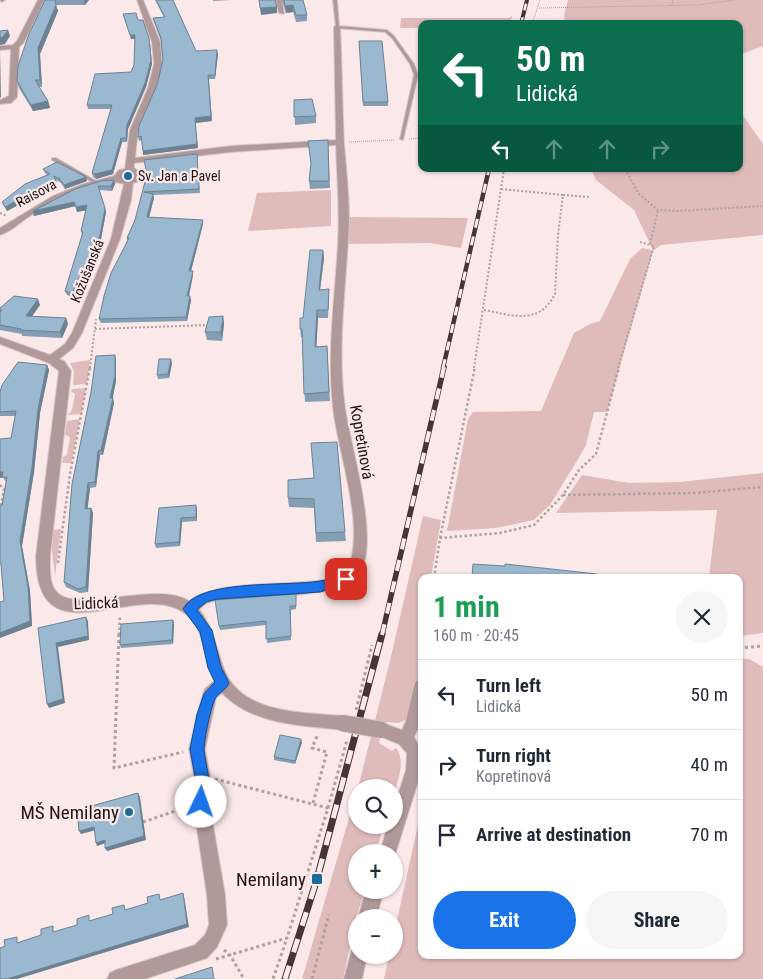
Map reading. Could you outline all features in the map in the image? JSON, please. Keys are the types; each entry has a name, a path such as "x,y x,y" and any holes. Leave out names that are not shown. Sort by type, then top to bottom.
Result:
{"street":[{"path":"0,48 15,47 20,42 41,0"},
{"name":"Kožušanská","path":"52,359 69,346 78,333 114,239 128,193 129,181 139,176 129,166 134,130 154,82 158,57 156,42 140,0"},
{"path":"279,0 282,13"},
{"name":"Kopretinová","path":"190,609 202,599 217,594 334,584 350,578 358,565 361,548 360,530 340,415 337,378 336,343 344,219 337,27"},
{"path":"0,102 13,97 15,47"},
{"path":"129,181 117,178 129,166 231,149 340,142"},
{"name":"Raisova","path":"0,232 38,206 96,182 117,178"},
{"path":"0,340 52,359"},
{"name":"Lidická","path":"52,359 62,366 66,376 44,545 44,575 48,592 56,601 68,605 165,600 180,603 190,609"},
{"path":"190,609 206,630 215,668 223,683 238,699 261,710 382,730 406,739 414,750 415,764 390,844"},
{"path":"116,979 201,952 211,941 218,925 216,895 201,802 202,776 197,749 210,694 223,683"},
{"path":"406,739 414,721 418,701"},
{"path":"353,979 356,964"}],"lane":[{"path":"335,0 337,27 386,30 412,64 416,75 402,139"},
{"path":"54,159 96,182"}],"path":[{"path":"534,20 540,0"},
{"path":"672,5 673,0"},
{"path":"539,8 718,4 734,0"},
{"path":"340,142 418,138"},
{"path":"435,574 440,538 476,361 480,321 484,310 504,172"},
{"path":"627,172 639,194 658,210 678,211 763,206"},
{"path":"501,189 589,197"},
{"path":"484,310 531,316 540,314 552,300 555,294 558,235 563,195"},
{"path":"650,244 658,210"},
{"path":"440,538 500,532 534,525 563,495 579,470 596,454 624,347 654,246 640,242"},
{"path":"58,565 70,474 88,387 97,316"},
{"path":"95,329 210,325"},
{"path":"0,485 4,489 1,506"},
{"path":"563,495 695,493 763,488"},
{"path":"120,612 114,768 197,749"},
{"path":"743,648 763,646"},
{"path":"313,803 327,752 312,748 317,737"},
{"path":"202,776 328,808 273,979"},
{"path":"143,822 201,802"},
{"path":"312,979 329,914"},
{"path":"212,960 287,938"},
{"path":"211,941 230,954 244,979"}],"shaded area":[{"path":"568,0 763,0 763,46 743,54 743,20 565,20"},
{"path":"512,16 511,20 418,20 418,28 400,28 401,18 509,18"},
{"path":"743,116 763,144 763,235 661,245 653,251 607,412 594,412 586,445 550,505 534,520 496,528 447,531 468,419 473,412 541,411 574,333 600,321 630,259 642,248 653,250 634,210 596,180 592,172 743,172"},
{"path":"331,190 331,226 248,231 257,193"},
{"path":"347,217 468,218 461,248 430,243 347,244"},
{"path":"90,360 87,384 73,385 74,372 70,363"},
{"path":"86,388 81,414 68,415 72,410 75,394 71,391 72,389"},
{"path":"80,419 71,463 62,463 63,457 67,455 70,437 65,435 67,421"},
{"path":"763,473 763,633 743,636 743,574 709,574 717,510 556,513 582,475 629,483 680,482"},
{"path":"423,516 441,520 432,574 418,574 417,691 409,718 399,723 384,722 379,743 392,751 396,748 399,753 401,765 398,779 360,779 390,661"},
{"path":"61,529 55,576 52,550 53,530"},
{"path":"743,659 749,659 763,667 763,979 384,979 387,964 403,964 403,909 399,909 418,825 418,959 743,959"},
{"path":"348,821 348,834 381,834 378,844 348,844 348,899 362,899 359,909 348,909 348,956 343,979 302,979"}],"building":[{"path":"45,0 55,0 56,5 38,48 40,80 35,80 48,101 31,105 17,81 18,66 29,34"},
{"path":"156,0 173,0 196,51 217,50 215,75 208,75 211,116 195,118 197,144 143,151 141,136 138,137 139,126 157,85 163,60 161,38 153,18 165,17"},
{"path":"259,0 275,0 277,7 260,8"},
{"path":"284,0 303,0 307,15 296,15 293,5 285,6"},
{"path":"136,13 138,20 143,20 149,38 151,60 145,83 127,125 126,138 121,138 112,170 95,174 92,173 112,105 87,105 95,74 131,72 134,65 135,35 130,35 123,14"},
{"path":"8,30 3,37 0,38 0,31"},
{"path":"359,41 382,41 388,102 363,102"},
{"path":"312,99 316,116 294,117 294,100"},
{"path":"328,140 329,181 309,181 311,163 308,141"},
{"path":"197,154 199,189 144,192 153,194 147,217 203,220 189,271 193,271 187,296 190,296 186,317 99,319 111,273 129,238 127,238 135,220 147,174 144,160"},
{"path":"57,162 86,177 64,185 60,179 54,176 56,181 5,207 2,202 25,184 50,174 43,169"},
{"path":"114,180 111,186 98,186 105,208 96,248 93,248 72,293 65,291 83,232 81,231 87,205 76,207 74,202 33,211 75,189 101,181"},
{"path":"310,250 323,250 319,290 329,289 328,310 317,310 315,347 327,346 329,392 304,394 300,318 303,318"},
{"path":"14,296 38,299 26,316 66,318 60,332 20,330 0,325 0,312 2,310 0,308"},
{"path":"223,316 221,332 205,332 209,317"},
{"path":"115,355 115,376 110,398 113,398 101,450 98,451 95,482 88,483 85,509 91,508 86,587 78,589 64,582 72,484 91,392 96,356"},
{"path":"159,359 171,359 168,374 157,375"},
{"path":"18,362 47,365 38,409 32,467 20,541 28,587 30,621 0,633 0,602 4,601 0,564 0,506 2,505 7,477 2,477 3,472 0,472 0,439 11,438 16,411 0,412 0,392 2,385"},
{"path":"337,442 345,532 316,533 314,499 288,498 288,480 314,478 311,443"},
{"path":"196,505 196,517 181,518 179,542 155,544 159,508"},
{"path":"473,564 505,566 505,564 597,574 472,574"},
{"path":"296,594 296,606 290,606 291,636 266,639 266,621 219,626 215,600"},
{"path":"86,617 88,636 56,643 63,699 47,704 38,628"},
{"path":"173,620 172,640 120,645 121,624"},
{"path":"280,735 301,739 295,761 274,757"},
{"path":"138,793 144,836 105,848 105,840 96,843 94,827 79,831 77,810"},
{"path":"183,893 187,924 7,979 0,979 0,948 5,946 4,940 17,937 17,943 41,935 41,929 53,926 53,932 77,925 77,919 89,915 89,921 113,914 112,908 124,905 125,910 148,903 147,897 159,894 160,900"},
{"path":"212,967 214,979 175,979"}],"railway":[{"path":"522,20 527,0"},
{"path":"443,368 488,172"},
{"path":"382,635 444,367"},
{"path":"285,979 317,879 382,634"}],"place":[{"name":"Sv. Jan a Pavel","path":"128,176"},
{"name":"MŠ Nemilany","path":"129,812"},
{"name":"Nemilany","path":"317,879"}],"route":[{"path":"201,802 202,776 197,749 210,694 223,683 215,668 206,630 190,609 194,604 211,595 320,586 334,584 346,579"}]}
